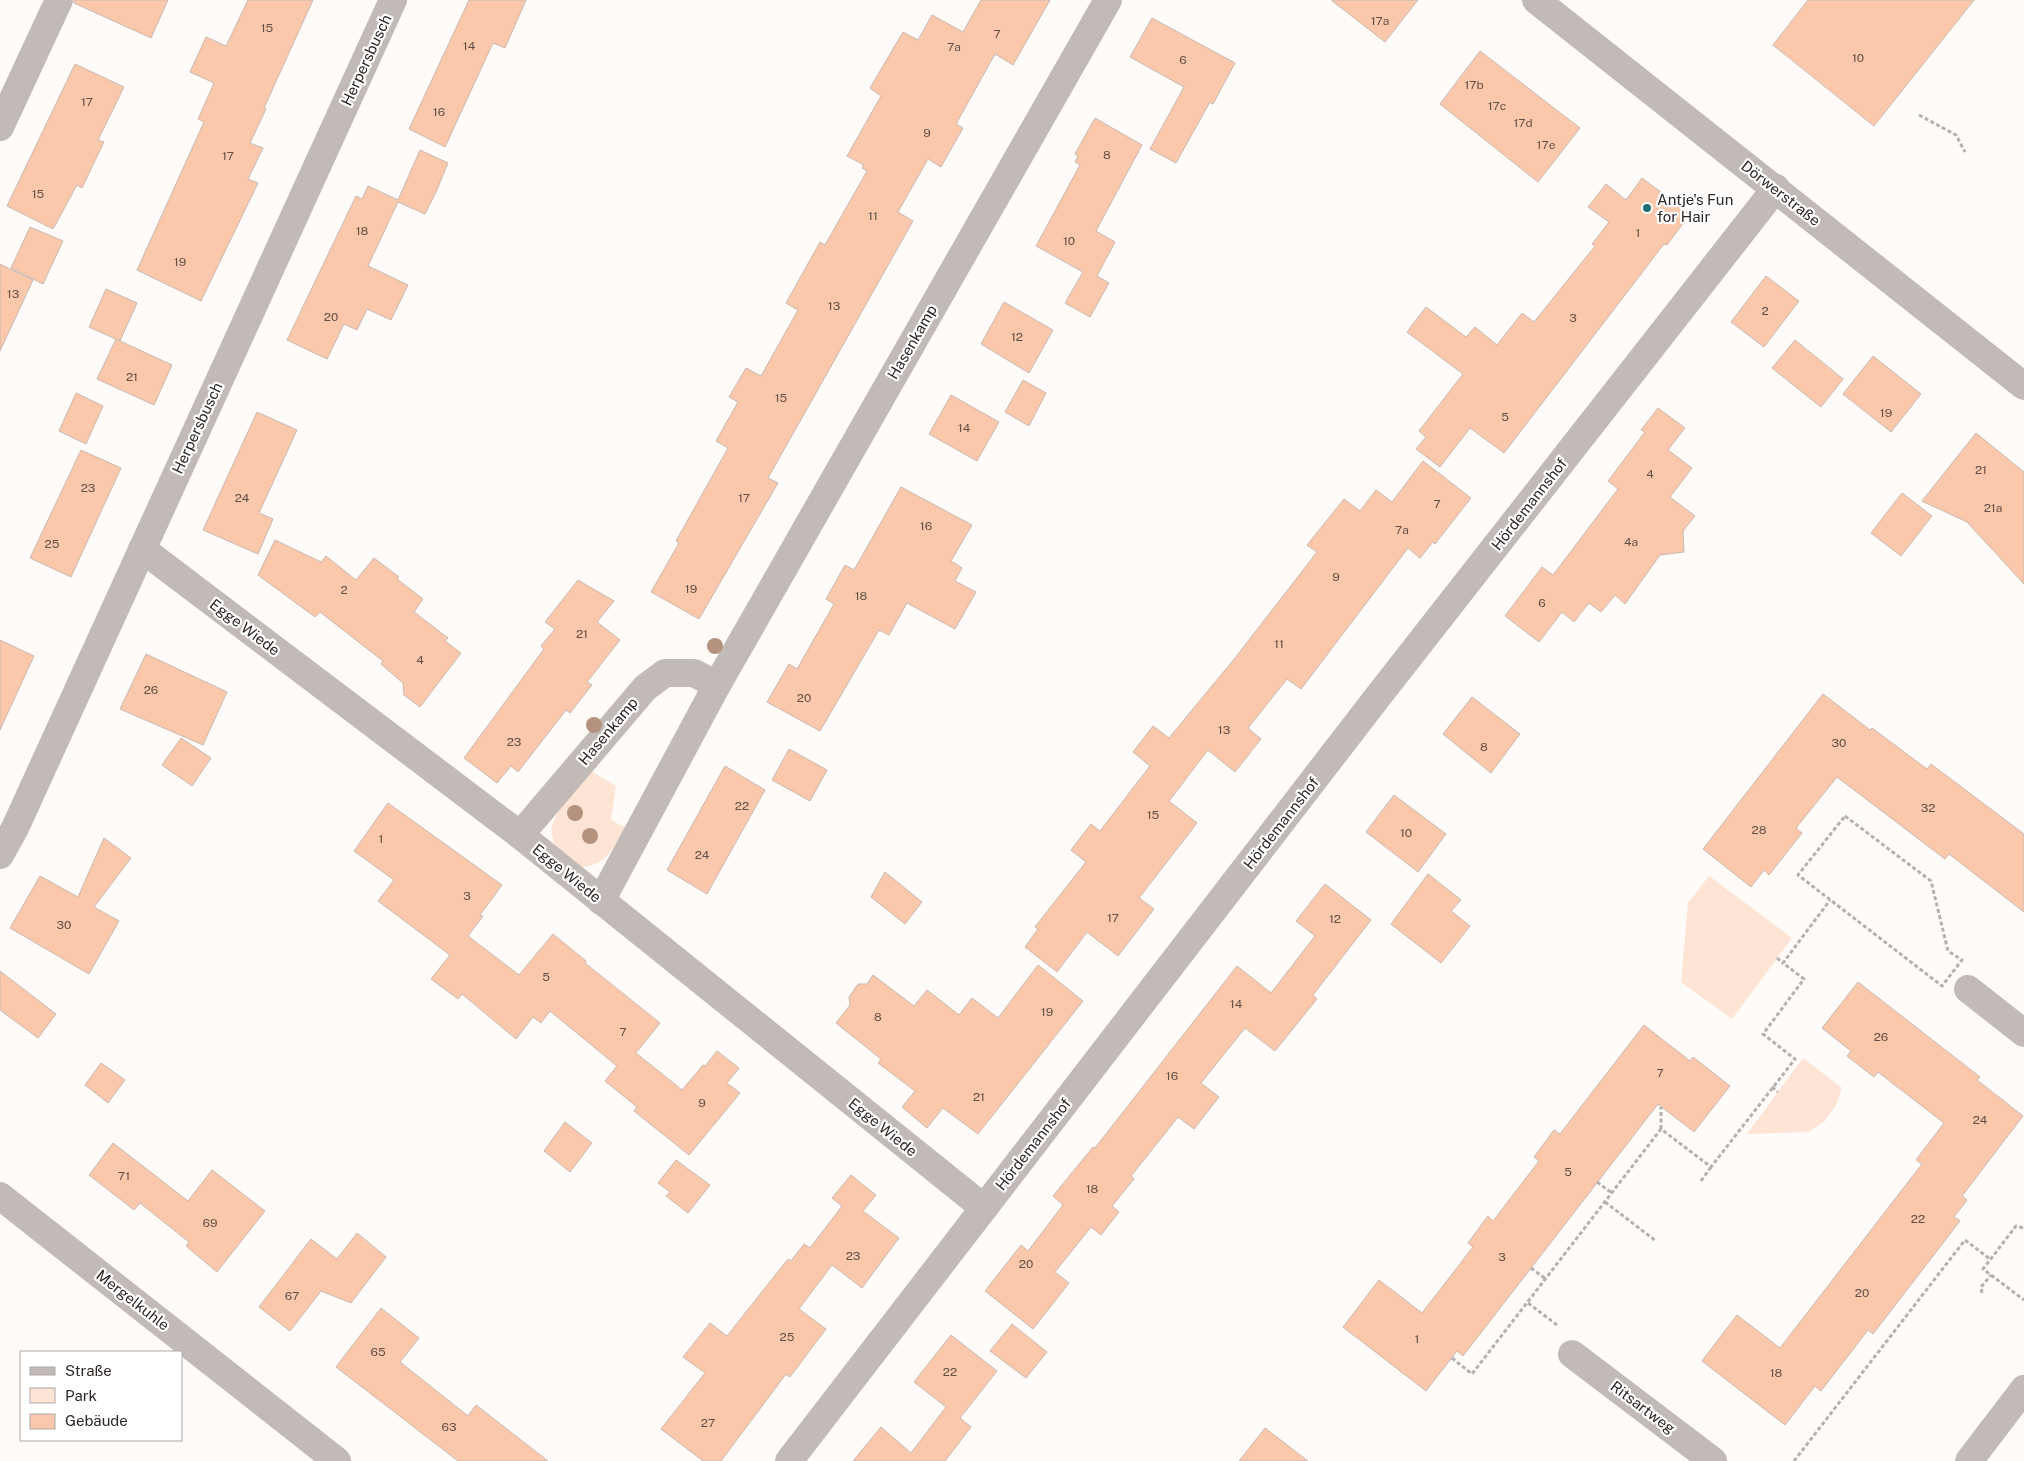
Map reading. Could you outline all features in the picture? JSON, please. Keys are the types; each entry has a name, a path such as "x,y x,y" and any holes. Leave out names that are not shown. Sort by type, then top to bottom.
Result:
{"street":[{"path":"0,127 59,0"},
{"name":"Herpersbusch","path":"0,855 19,819 393,0"},
{"name":"Hasenkamp","path":"602,901 717,685 1108,0"},
{"name":"Dörwerstraße","path":"1536,0 2024,386"},
{"name":"Hördemannshof","path":"789,1461 1376,699 1776,188"},
{"name":"Egge Wiede","path":"142,549 520,835 984,1208"},
{"name":"Hasenkamp","path":"520,835 645,688 658,678 665,673 694,673 717,685"},
{"path":"1968,989 2024,1032"},
{"name":"Mergelkuhle","path":"0,1196 337,1461"},
{"name":"Ritsartweg","path":"1572,1354 1713,1461"},
{"path":"1969,1461 2021,1398"}],"path":[{"path":"1919,116 1956,135 1965,152"},
{"path":"1844,816 1931,881 1948,951 1962,960 1942,986 1830,900 1798,876 1844,816"},
{"path":"1783,963 1830,900"},
{"path":"1701,1181 1795,1058 1763,1034 1804,978 1777,958"},
{"path":"1772,1087 1778,1092"},
{"path":"1452,1358 1472,1374 1661,1129 1661,1107"},
{"path":"1661,1129 1711,1167"},
{"path":"1597,1182 1612,1193"},
{"path":"1605,1202 1656,1242"},
{"path":"2023,1228 2016,1226 1983,1269 2024,1300"},
{"path":"1794,1461 1965,1240 1990,1259"},
{"path":"1531,1268 1546,1279"},
{"path":"1982,1293 1981,1287 1990,1275"},
{"path":"1528,1303 1558,1325"}],"green space":[{"path":"591,771 616,786 611,820 626,828 603,860 589,866 580,867 554,845 551,828 559,809"},
{"path":"1709,876 1792,938 1732,1019 1681,982 1688,903"},
{"path":"1803,1058 1842,1088 1835,1107 1824,1122 1808,1132 1747,1134"}],"building":[{"path":"74,0 168,0 151,38 74,3"},
{"path":"248,0 313,0 250,143 263,148 248,179 258,183 201,301 137,270 204,122 198,119 214,83 190,72 206,37 226,46"},
{"path":"469,0 526,0 505,48 493,43 445,147 409,129"},
{"path":"981,0 1050,0 1013,65 995,54 956,124 963,128 941,167 928,159 898,212 913,221 768,478 778,483 699,619 651,592 679,543 676,541 728,448 716,441 738,402 729,397 746,368 761,376 798,310 786,303 820,242 825,245 867,171 862,168 864,165 847,156 881,96 870,88 903,32 918,40 932,15 963,32"},
{"path":"1331,0 1418,0 1385,42"},
{"path":"1808,0 1974,0 1874,126 1773,45"},
{"path":"1152,18 1235,63 1213,104 1210,102 1176,163 1150,149 1184,87 1130,57"},
{"path":"1480,51 1580,128 1538,182 1440,104"},
{"path":"75,64 124,87 98,140 104,142 82,188 77,185 53,229 7,206"},
{"path":"1095,118 1142,145 1096,231 1115,242 1097,276 1109,283 1090,317 1065,303 1083,272 1036,246 1080,165 1075,162 1078,156 1075,154"},
{"path":"420,150 448,163 436,192 425,214 398,202 368,266 408,285 391,320 367,309 357,330 344,324 327,359 287,340 356,196 362,199 368,186 398,200"},
{"path":"1642,178 1690,214 1667,245 1664,244 1504,453 1470,428 1440,467 1416,449 1426,437 1419,431 1463,374 1407,332 1426,307 1466,337 1475,327 1497,345 1522,313 1534,322 1595,246 1592,244 1609,222 1588,207 1606,184 1626,200"},
{"path":"30,227 63,241 43,284 11,268"},
{"path":"0,264 33,280 0,351"},
{"path":"1766,276 1799,301 1764,347 1731,322"},
{"path":"106,289 137,303 120,341 89,327"},
{"path":"1004,302 1053,330 1029,373 981,344"},
{"path":"116,339 172,365 154,405 97,379"},
{"path":"1795,340 1843,379 1821,407 1772,368"},
{"path":"1873,356 1921,394 1891,432 1843,394"},
{"path":"1023,380 1046,393 1029,426 1005,412"},
{"path":"76,393 103,406 86,444 59,431"},
{"path":"951,395 999,422 977,461 929,434"},
{"path":"1658,408 1685,428 1668,450 1692,468 1670,497 1695,516 1683,531 1684,552 1660,555 1625,604 1615,595 1601,612 1589,603 1574,622 1562,612 1539,642 1505,616 1542,567 1553,575 1618,489 1608,481 1645,432 1641,430"},
{"path":"257,412 297,430 259,513 273,519 258,554 203,530"},
{"path":"1976,433 2024,472 2024,584 1967,522 1922,501"},
{"path":"81,450 121,468 71,577 30,558"},
{"path":"1423,461 1471,498 1435,544 1433,542 1420,558 1408,548 1301,689 1287,679 1248,728 1261,739 1235,772 1208,750 1169,801 1197,823 1139,898 1154,909 1118,956 1087,932 1057,972 1025,947 1038,929 1035,927 1086,862 1071,850 1091,824 1100,831 1150,766 1133,752 1153,726 1169,738 1235,658 1317,552 1307,545 1344,499 1360,511 1376,490 1392,502"},
{"path":"901,487 972,525 951,561 962,568 955,581 976,592 955,629 907,603 889,635 879,630 820,731 767,702 789,664 797,669 834,604 826,599 845,565 854,570"},
{"path":"1902,493 1932,516 1901,556 1871,533"},
{"path":"275,540 321,562 326,556 356,580 374,558 423,599 414,612 448,638 445,641 461,653 420,707 404,695 403,683 381,664 383,661 320,612 315,617 258,575"},
{"path":"578,580 614,601 597,622 620,640 587,682 592,685 570,713 566,710 518,772 511,766 497,783 464,758 544,649 541,646 555,629 545,622"},
{"path":"0,640 34,656 0,730"},
{"path":"146,654 227,692 203,745 120,709"},
{"path":"1823,694 1870,730 1872,728 1927,769 1931,764 2024,834 2024,912 1949,854 1945,859 1837,777 1796,828 1802,833 1769,875 1764,870 1751,887 1703,849"},
{"path":"1472,697 1520,734 1491,773 1443,734"},
{"path":"181,738 211,758 192,786 162,765"},
{"path":"789,749 827,770 810,801 772,780"},
{"path":"725,766 765,790 707,894 667,870"},
{"path":"1394,795 1446,834 1418,872 1366,832"},
{"path":"388,803 502,885 480,915 483,916 468,936 519,975 553,934 586,961 585,963 660,1023 636,1053 682,1090 717,1051 739,1068 727,1083 740,1093 689,1155 634,1111 637,1107 605,1081 617,1066 550,1011 541,1023 533,1017 516,1039 462,994 458,999 431,979 450,955 378,901 394,880 354,851"},
{"path":"104,838 131,858 94,907 119,921 89,974 10,928 40,876 78,897"},
{"path":"885,872 922,902 905,924 871,897"},
{"path":"1428,874 1461,900 1451,911 1470,926 1441,963 1391,924"},
{"path":"1325,884 1371,920 1313,995 1317,999 1275,1051 1245,1028 1201,1083 1219,1097 1194,1129 1178,1117 1131,1176 1134,1179 1112,1206 1119,1212 1101,1235 1091,1227 1055,1272 1069,1283 1033,1329 985,1291 1021,1245 1028,1251 1063,1205 1053,1196 1093,1147 1095,1148 1237,966 1271,993 1315,936 1296,921"},
{"path":"1038,965 1083,1001 978,1134 943,1108 927,1128 902,1107 915,1091 878,1063 881,1059 836,1023 850,1005 849,997 858,984 867,984 873,975 914,1006 927,990 959,1015 972,998 998,1018"},
{"path":"0,971 56,1014 38,1038 0,1010"},
{"path":"1858,982 1980,1077 1977,1080 2023,1116 1962,1196 1967,1200 1954,1217 1960,1221 1873,1334 1868,1330 1821,1391 1815,1386 1785,1425 1702,1361 1737,1315 1780,1348 1922,1164 1916,1160 1944,1123 1878,1072 1874,1077 1847,1056 1851,1051 1822,1028"},
{"path":"1644,1025 1690,1061 1693,1057 1730,1086 1694,1132 1658,1104 1463,1356 1457,1351 1426,1391 1343,1327 1379,1280 1422,1313 1473,1247 1468,1243 1488,1216 1493,1221 1539,1161 1534,1157 1554,1130 1560,1134"},
{"path":"101,1063 125,1080 108,1103 85,1085"},
{"path":"565,1122 592,1143 570,1172 544,1151"},
{"path":"113,1143 188,1201 212,1170 265,1211 217,1272 186,1246 189,1242 140,1203 134,1210 89,1175"},
{"path":"676,1160 710,1185 688,1213 666,1196 670,1192 658,1183"},
{"path":"851,1175 876,1195 863,1211 899,1238 862,1288 832,1265 799,1309 826,1329 790,1377 786,1374 721,1461 703,1461 661,1429 705,1373 683,1357 710,1323 727,1336 788,1259 791,1261 804,1244 810,1248 842,1206 832,1198"},
{"path":"357,1233 386,1257 351,1303 321,1291 290,1331 259,1307 311,1239 337,1259"},
{"path":"381,1308 419,1338 400,1362 468,1416 476,1405 548,1461 458,1461 336,1367"},
{"path":"1012,1324 1047,1352 1026,1378 990,1351"},
{"path":"951,1335 997,1371 960,1418 971,1427 945,1461 853,1461 881,1427 911,1453 946,1407 914,1382"},
{"path":"1265,1428 1308,1461 1239,1461"}],"place":[{"name":"Antje's Fun for Hair","path":"1647,208"}]}
